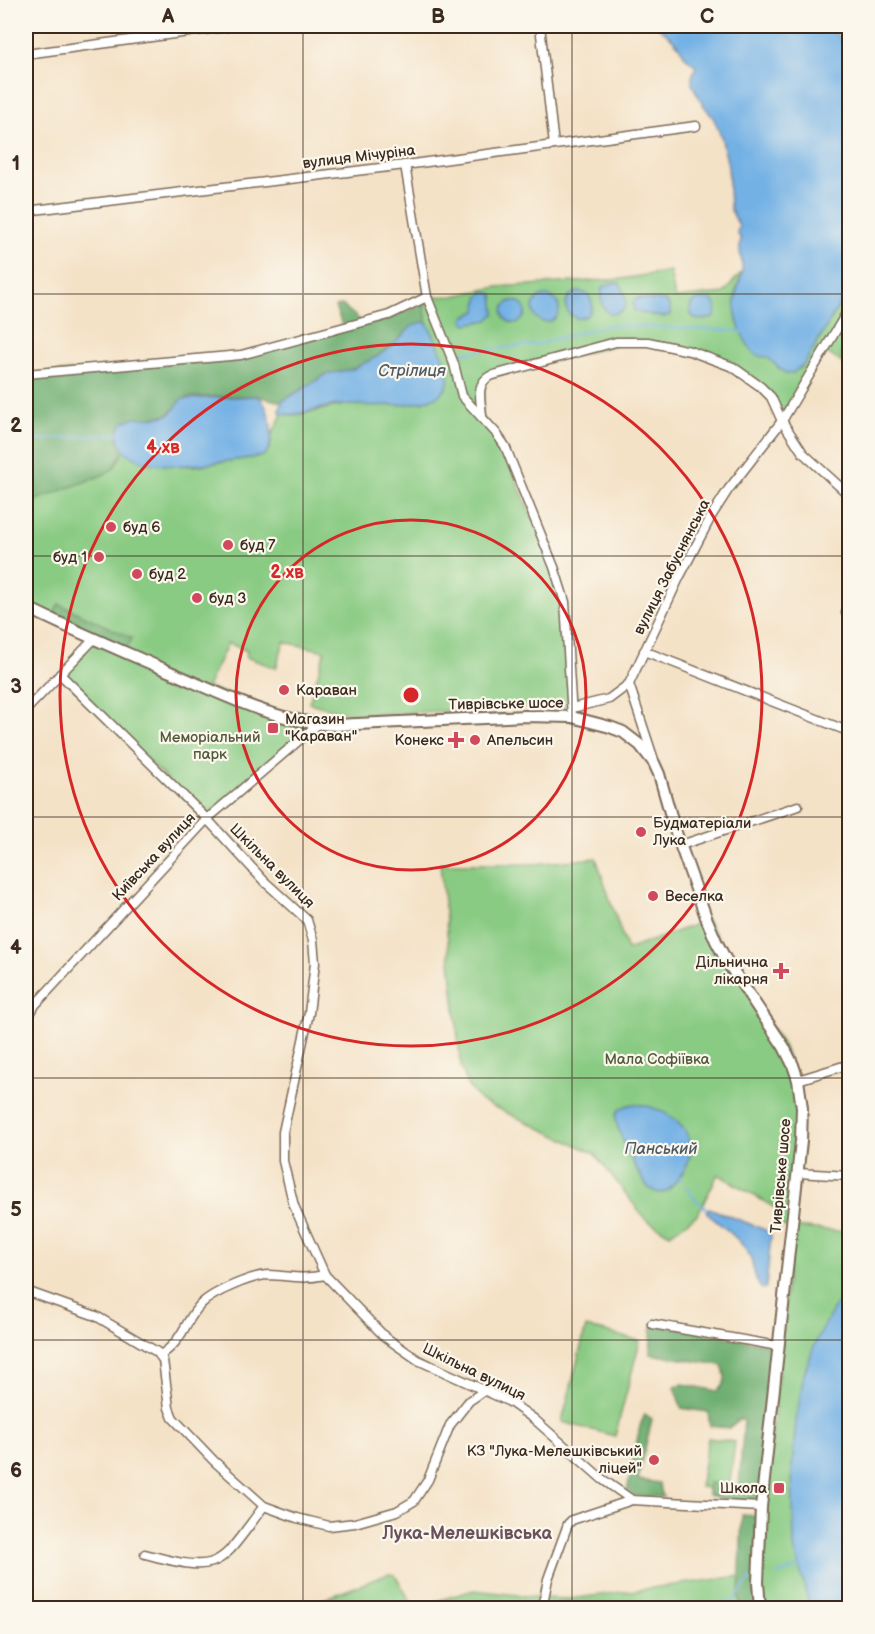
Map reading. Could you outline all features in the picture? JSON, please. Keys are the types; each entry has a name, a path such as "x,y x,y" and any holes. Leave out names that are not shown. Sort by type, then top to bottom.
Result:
{"main road":[{"name":"Тиврівське шосе","path":"26,608 246,704 286,718 317,725 572,713 623,732 640,745 654,763 714,936 726,960 784,1047 798,1080 802,1107 802,1127 761,1507 758,1583 760,1608"}],"street":[{"path":"26,54 233,26"},
{"path":"540,26 554,145"},
{"name":"вулиця Мічуріна","path":"26,211 405,165 696,126"},
{"path":"405,165 428,297 454,364 462,396 505,446 559,579 567,613 572,713 609,699 629,684 654,763"},
{"path":"26,374 241,355 389,315 428,297"},
{"name":"вулиця Забуснянська","path":"629,684 712,515 728,490 782,421 849,307"},
{"path":"482,417 480,388 485,378 490,376 604,344 631,341 676,347 733,367 751,379 766,392 776,406 782,421 803,453 849,496"},
{"path":"846,613 849,597"},
{"path":"26,710 94,639"},
{"path":"644,651 849,732"},
{"name":"Шкільна вулиця","path":"60,674 207,819 264,881 307,920 313,940 315,963 310,1003 283,1132 283,1161 294,1206 325,1275 385,1337 418,1360 487,1389 510,1402 534,1419 602,1479 632,1500"},
{"name":"Київська вулиця","path":"26,1022 35,1005 207,819 317,725"},
{"path":"681,845 798,806"},
{"path":"798,1080 849,1064"},
{"path":"797,1173 849,1176"},
{"path":"161,1355 176,1344 196,1311 212,1296 262,1276 302,1279 325,1275"},
{"path":"26,1291 96,1316 161,1355 169,1408 173,1418 214,1461 264,1506 328,1526 355,1523 405,1508 414,1501 424,1487 446,1434 456,1417 469,1401 487,1389"},
{"path":"652,1324 778,1346"},
{"path":"542,1608 548,1579 568,1524 572,1520 632,1500 761,1507"},
{"path":"145,1554 192,1565 216,1562 228,1553 264,1506"}],"green space":[{"name":"Меморіальний парк","path":"743,270 736,298 740,328 746,341 770,358 779,369 799,369 805,363 849,288 849,336 841,357 845,363 849,362 849,364 845,365 824,351 782,421 771,397 720,361 631,341 485,378 482,417 496,433 559,579 572,708 533,707 353,715 309,703 325,651 284,642 276,668 246,657 247,651 228,643 207,687 317,725 207,819 60,674 94,639 58,605 51,620 26,607 26,422 141,419 166,465 193,466 263,456 270,448 272,434 282,414 299,414 445,390 446,366 426,319 424,307 427,297 453,296 497,287 622,279 670,271 675,298 724,293"},
{"path":"424,304 427,323 422,322 376,357 353,369 327,374 281,402 257,396 188,397 167,415 126,421 118,439 124,451 114,468 105,474 26,504 26,375 242,357 344,329 335,307 342,305 366,325"},
{"path":"59,604 132,638 125,652 51,620"},
{"name":"Мала Софіївка","path":"596,858 627,950 707,920 784,1047 800,1094 792,1227 849,1232 849,1301 825,1608 760,1608 758,1583 792,1228 777,1225 777,1209 718,1174 698,1214 670,1234 646,1220 594,1153 481,1101 468,1086 461,1067 440,864 534,864"},
{"path":"652,1324 778,1346 761,1507 708,1495 708,1483 739,1485 744,1420 740,1419 729,1428 710,1426 708,1412 681,1408 675,1387 683,1384 717,1391 723,1385 724,1373 721,1365 650,1354"},
{"path":"586,1327 640,1341 615,1436 562,1422"},
{"path":"645,1414 652,1419 638,1480 659,1483 663,1497 635,1496 627,1491 640,1426"},
{"path":"708,1438 735,1442 729,1490 700,1487"},
{"path":"742,1515 761,1516 760,1608 741,1608 739,1598"},
{"path":"388,1574 395,1575 412,1604 419,1606 474,1590 570,1599 740,1576 741,1608 301,1608"}],"water":[{"path":"657,26 828,26 841,39 850,71 849,288 805,363 793,373 786,374 767,357 757,356 739,327 735,303 742,272 741,239 737,233 739,226 730,208 728,166 721,136 714,119 692,84 692,76 696,67 673,40"},
{"path":"620,283 626,303 622,310 610,314 603,305 601,291 602,287"},
{"path":"483,292 493,294 495,313 488,320 467,324 463,320 464,317 477,311 478,298"},
{"path":"579,292 588,296 592,305 588,314 579,318 570,314 566,305 570,296"},
{"path":"546,296 555,300 559,309 555,318 546,322 537,318 533,309 537,300"},
{"path":"638,298 666,301 670,307 670,315 662,317 637,312 634,310 633,302"},
{"path":"711,299 716,305 715,317 700,320 693,317 690,309 691,303"},
{"path":"514,301 522,304 525,312 522,320 514,323 506,320 503,312 506,304"},
{"name":"Стрілиця","path":"422,322 427,323 430,328 447,369 448,383 442,393 417,403 400,405 340,405 289,415 280,412 281,402 327,374 353,369 376,357 391,347 411,327"},
{"path":"257,396 266,407 271,425 268,451 263,456 208,464 165,465 146,462 130,455 120,444 119,430 127,420 168,415 182,399"},
{"name":"Панський","path":"633,1104 661,1111 682,1127 688,1137 691,1149 688,1162 674,1184 663,1193 652,1190 644,1182 619,1131 616,1122 618,1111"},
{"path":"709,1208 765,1230 771,1235 766,1288 762,1289 759,1286 745,1248 710,1216 707,1212"},
{"path":"849,1281 849,1608 810,1608 794,1548 792,1466 796,1421 804,1373 817,1339"}],"waterway":[{"path":"461,353 538,344 608,325 743,331"},
{"path":"26,441 118,434"},
{"path":"679,1177 682,1181"},
{"path":"686,1187 694,1198 707,1209"},
{"path":"777,1575 799,1567"},
{"path":"691,1608 734,1600 751,1578"}],"place":[{"name":"буд 6","path":"111,527"},
{"name":"буд 7","path":"228,545"},
{"name":"буд 1","path":"99,557"},
{"name":"буд 2","path":"137,574"},
{"name":"буд 3","path":"197,598"},
{"name":"Караван","path":"284,690"},
{"name":"Магазин \"Караван\"","path":"273,728"},
{"name":"Конекс","path":"456,740"},
{"name":"Апельсин","path":"475,740"},
{"name":"Будматеріали Лука","path":"641,832"},
{"name":"Веселка","path":"653,896"},
{"name":"Дільнична лікарня","path":"781,971"},
{"name":"КЗ \"Лука-Мелешківський ліцей\"","path":"654,1460"},
{"name":"Школа","path":"779,1488"}],"district":[{"name":"Лука-Мелешківська","path":"467,1533"}]}
